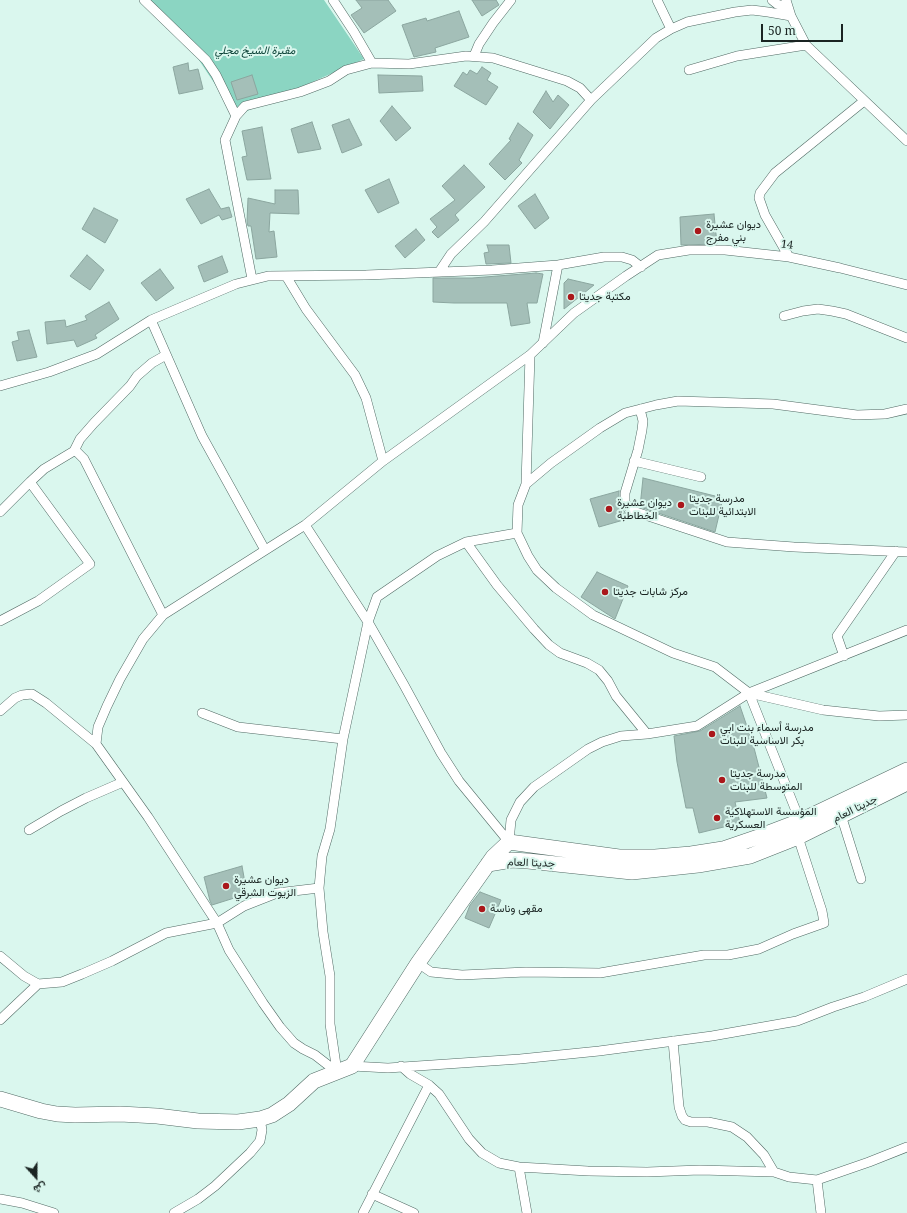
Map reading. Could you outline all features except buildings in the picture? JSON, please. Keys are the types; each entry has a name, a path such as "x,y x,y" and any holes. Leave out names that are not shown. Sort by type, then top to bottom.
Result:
{"main road":[{"name":"جديتا العام","path":"488,864 512,860 632,872 667,869 750,856 798,837 841,815 907,770"},
{"name":"جديتا العام","path":"488,864 493,857 509,842 619,857 670,856 723,849 758,838 800,821 907,783"},
{"path":"0,1099 41,1111 69,1114 120,1114 157,1116 198,1121 238,1122 260,1119 272,1115 289,1104 314,1081 352,1066 418,964 488,864"}],"street":[{"path":"144,0 206,60 216,75 236,116"},
{"path":"333,0 372,63"},
{"path":"474,56 479,44 511,0"},
{"path":"657,0 671,29"},
{"path":"772,0 777,4 788,8 806,45 907,141"},
{"path":"439,272 451,254 484,222 591,100 656,38 687,22 735,12 788,8"},
{"path":"689,70 737,56 806,45"},
{"path":"252,279 225,140 236,116 245,106 300,92 329,81 346,70 372,63 409,64 474,56 494,58 566,81 580,88 591,100"},
{"path":"789,256 765,215 759,198 760,193 775,173 864,101"},
{"name":"14","path":"96,744 98,727 120,679 143,639 163,615 305,526 383,461 530,355 574,313 658,255 689,250 725,250 789,256 907,285"},
{"path":"0,386 49,372 97,354 151,320 236,284 268,276 439,272 558,265 604,257 622,257 632,260 641,267"},
{"path":"543,342 558,265"},
{"path":"286,276 306,309 355,374 366,398 383,461"},
{"path":"784,316 818,309 832,311 846,314 907,338"},
{"path":"151,320 202,436 265,550"},
{"path":"0,512 44,469 74,451 80,439 137,376 152,363 166,355"},
{"path":"530,355 526,484 518,505 517,533 528,556 537,570 572,601 593,615 673,653 715,667 749,693 823,710 879,716 907,715"},
{"path":"526,484 551,462 600,428 625,413 678,401 773,404 857,415 885,414 907,409"},
{"path":"640,409 643,421 638,450 624,499 625,503 633,511 727,542 794,547 907,552"},
{"path":"74,451 84,459 163,615"},
{"path":"634,461 701,477"},
{"path":"0,621 38,601 90,564 30,482"},
{"path":"305,526 368,622 441,753 459,781 509,842"},
{"path":"336,1072 330,1024 330,976 323,932 319,888 322,856 330,829 343,739 368,622 377,597 437,556 466,542 517,533"},
{"path":"466,542 496,585 549,645 560,653 587,663 599,670 608,681 616,696 647,734"},
{"path":"844,656 838,636 896,551"},
{"path":"509,842 511,820 520,802 534,787 593,747 622,736 647,734 697,726 749,693 907,630"},
{"path":"749,693 800,821"},
{"path":"0,711 15,698 22,695 32,694 46,703 96,744 148,817 217,923 229,950 280,1027 294,1042 303,1049 315,1055 336,1072"},
{"path":"202,712 238,727 343,739"},
{"path":"29,830 73,804 124,782"},
{"path":"841,815 861,879"},
{"path":"418,964 431,972 462,975 526,972 600,974 704,955 728,955 759,949 793,934 824,923 822,911 798,837"},
{"path":"0,956 24,976 38,984 62,982 112,961 166,933 217,923 244,906 277,893 319,888"},
{"path":"352,1066 388,1068 467,1063 599,1051 712,1036 798,1021 864,997 907,979"},
{"path":"0,1020 38,984"},
{"path":"673,1041 680,1107 682,1116 685,1120 690,1122 708,1122 732,1127 752,1142 764,1156 774,1172"},
{"path":"401,1066 410,1074 429,1084 439,1094 469,1139 482,1153 500,1163 519,1167 588,1171 647,1172 700,1170 774,1172 789,1177 817,1180 907,1147"},
{"path":"363,1213 429,1084"},
{"path":"174,1213 198,1199 215,1186 250,1154 260,1141 262,1130 260,1119"},
{"path":"519,1167 527,1213"},
{"path":"817,1180 819,1209 821,1213"},
{"path":"372,1194 414,1213"},
{"path":"0,1199 22,1203 54,1213"}],"green space":[{"name":"مقبرة الشيخ مجلي","path":"145,0 324,0 364,59 236,116 185,39"}],"place":[{"name":"ديوان عشيرة بني مفرج","path":"698,231"},
{"name":"مكتبة جديتا","path":"571,297"},
{"name":"مدرسة جديتا الابتدائية للبنات","path":"681,505"},
{"name":"ديوان عشيرة الخطاطبة","path":"609,509"},
{"name":"مركز شابات جديتا","path":"605,592"},
{"name":"مدرسة أسماء بنت ابي بكر الاساسية للبنات","path":"712,734"},
{"name":"مدرسة جديتا المتوسطة للبنات","path":"722,780"},
{"name":"المؤسسة الاستهلاكية العسكرية","path":"717,818"},
{"name":"ديوان عشيرة الزيوت الشرقي","path":"226,886"},
{"name":"مقهى وناسة","path":"482,909"}]}
